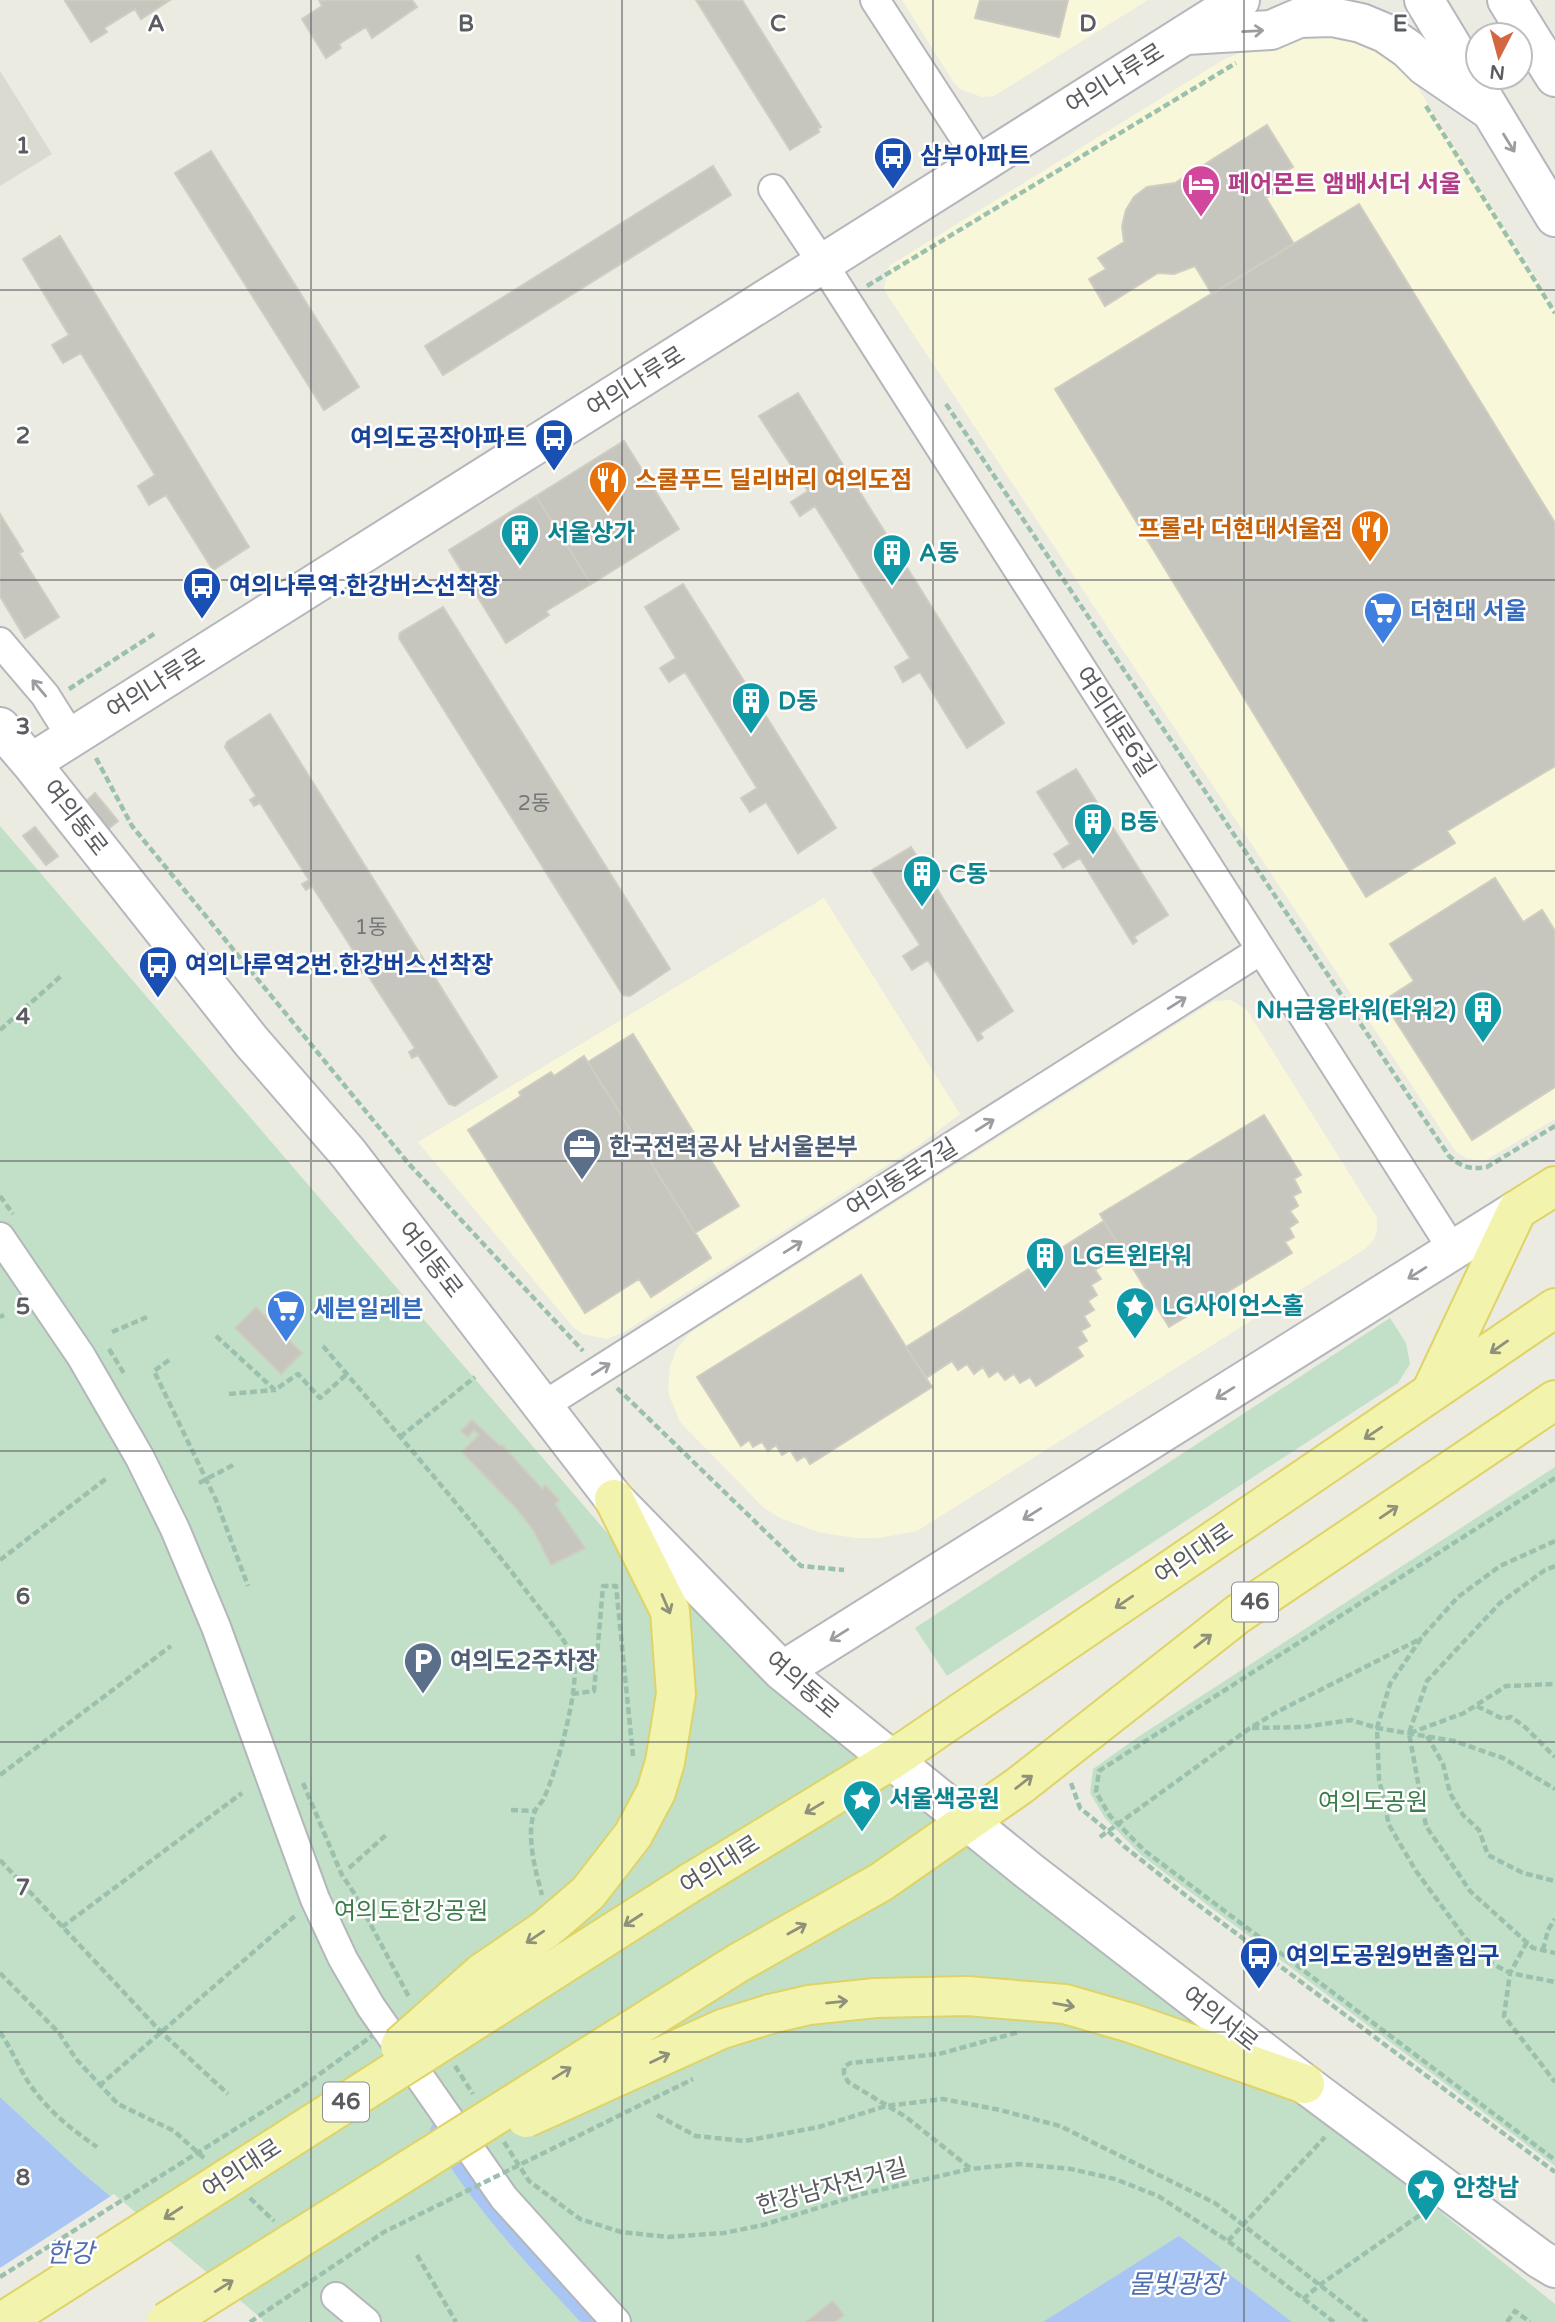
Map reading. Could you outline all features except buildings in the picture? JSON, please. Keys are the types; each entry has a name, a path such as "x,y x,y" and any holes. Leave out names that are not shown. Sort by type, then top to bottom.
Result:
{"main road":[{"name":"여의나루로","path":"31,763 84,748 823,264 1240,0"},
{"path":"1424,0 1555,217"},
{"path":"1507,0 1555,77"},
{"path":"1185,35 1271,30 1299,19 1332,17 1361,23 1385,33 1408,49 1425,66 1488,109"},
{"name":"여의동로","path":"0,727 251,1041 348,1153 614,1499 782,1671 893,1759"},
{"path":"782,1671 1555,1186"},
{"path":"1430,1395 1517,1210"},
{"name":"여의대로","path":"2,2322 690,1883 893,1759 1555,1308"},
{"name":"46","path":"166,2322 738,1963 881,1882 968,1822 1238,1614 1555,1401"},
{"name":"46","path":"310,2126 482,1973 546,1929 587,1893 633,1835 656,1792 676,1694 670,1611 614,1499"},
{"name":"여의서로","path":"893,1759 1029,1871 1305,2084 1550,2259"},
{"name":"46","path":"396,2176 722,2029 770,2014 875,1998 967,1996 1065,2004"},
{"path":"1065,2004 1131,2023 1305,2084"}],"street":[{"path":"875,0 981,163"},
{"name":"여의대로6길","path":"773,190 823,264 1453,1250"},
{"path":"0,642 40,689 84,748"},
{"name":"여의동로7길","path":"543,1406 1261,950"},
{"path":"0,1237 80,1356 140,1458 175,1529 216,1627 315,1899 343,1959 371,2007 504,2198 616,2322"},
{"path":"336,2297 366,2322"}],"path":[{"path":"874,297 867,285 1246,57"},
{"path":"1424,102 1555,313"},
{"path":"944,401 1449,1156 1464,1167 1476,1170 1487,1167 1555,1126"},
{"path":"40,689 67,691 157,632"},
{"path":"84,748 132,826 409,1164 600,1370 801,1566 844,1570"},
{"path":"0,1030 61,976"},
{"path":"112,1332 147,1317"},
{"path":"216,1336 275,1390"},
{"path":"323,1346 509,1568 554,1628 574,1662 572,1694 560,1753 543,1801 535,1811 532,1831 534,1864 542,1896"},
{"path":"169,1360 153,1371 206,1479 248,1586"},
{"path":"229,1394 275,1390 298,1374 320,1398 347,1374"},
{"path":"400,1437 475,1377"},
{"path":"199,1483 235,1464"},
{"path":"0,1560 107,1478"},
{"path":"1555,1478 1099,1772 1096,1792 1110,1816 1145,1852 1555,2160"},
{"path":"1555,1541 1500,1566 1458,1597 1423,1637 1390,1684 1377,1728 1380,1779 1389,1825 1416,1871 1466,1939 1493,1964 1510,1973 1555,1982"},
{"path":"1555,1566 1545,1570 1500,1603 1427,1681 1409,1733 1426,1826 1470,1891 1533,1948 1555,1953"},
{"path":"572,1694 594,1691 603,1586 616,1586 632,1728 633,1763"},
{"path":"1100,1837 1250,1728 1423,1637"},
{"path":"0,1775 171,1646"},
{"path":"1409,1733 1464,1713 1506,1686 1555,1684"},
{"path":"1476,1705 1503,1719 1511,1717 1555,1757"},
{"path":"1250,1728 1304,1727 1351,1720 1377,1728 1454,1741 1503,1758 1555,1789"},
{"path":"1427,1736 1443,1764 1450,1793 1463,1815 1479,1830 1488,1855 1523,1874 1555,1881"},
{"path":"1060,1752 1080,1808 1125,1847 1555,2172"},
{"path":"62,1927 242,1793"},
{"path":"512,1810 535,1811"},
{"path":"349,1868 386,1835"},
{"path":"0,1860 161,2032 228,2094"},
{"path":"99,2086 315,1899"},
{"path":"1543,1950 1548,1930 1555,1919"},
{"path":"1527,1942 1510,1973 1504,2016 1555,2081"},
{"path":"0,1973 59,2033 76,2059 118,2104 174,2131 205,2158"},
{"path":"408,1996 414,2005"},
{"path":"970,2169 906,2117 848,2082 844,2067 850,2063 939,2054 1019,2032 1065,2004"},
{"path":"0,2032 38,2096 55,2115 97,2147"},
{"path":"449,2057 476,2099"},
{"path":"250,2322 384,2232 705,2073"},
{"path":"0,2277 299,2089"},
{"path":"657,2115 696,2136 745,2141 819,2127 886,2106 943,2099 1060,2126 1215,2203 1367,2322"},
{"path":"1228,2241 1346,2114"},
{"name":"한강남자전거길","path":"499,2134 529,2181 580,2219 621,2232 668,2237 724,2233 750,2228 862,2194 970,2169 1019,2164 1071,2169 1115,2179 1158,2196 1228,2241 1334,2322"},
{"path":"247,2194 276,2224"},
{"path":"1303,2299 1423,2213"},
{"path":"417,2255 456,2322"},
{"path":"312,2264 336,2297"},
{"path":"1507,2322 1515,2311 1531,2322"}],"shaded area":[{"path":"902,0 1148,0 994,96 982,97 962,90 954,83"},
{"path":"1288,32 1361,37 1403,64 1555,308 1555,1119 1484,1161 1468,1159 1456,1152 884,288 889,266 1223,60"},
{"path":"0,71 52,154 0,186"},
{"path":"824,898 960,1114 919,1145 624,1332 607,1339 583,1334 573,1327 418,1142"},
{"path":"1231,1000 1247,1010 1377,1218 1377,1232 1365,1249 917,1531 879,1538 855,1538 818,1532 780,1518 764,1508 680,1422 668,1388 670,1366 677,1348 690,1333 1214,1001"}],"green space":[{"name":"여의도한강공원","path":"0,826 627,1556 1555,2304 1555,2322 260,2322 78,2169 0,2097"},
{"path":"1390,1318 1406,1343 1410,1364 1398,1383 947,1676 915,1628"},
{"name":"여의도공원","path":"1555,1467 1555,2166 1141,1855 1105,1818 1090,1793 1093,1769 1138,1737"}],"water":[{"name":"한강","path":"0,2097 78,2169 260,2322 0,2322"},
{"name":"물빛광장","path":"1179,2236 1292,2322 1043,2322"}],"pier":[{"name":"한강","path":"114,2194 263,2322 0,2322 0,2268"}],"waterway":[{"path":"442,2132 495,2207 597,2322"}],"place":[{"name":"삼부아파트","path":"893,190"},
{"name":"페어몬트 앰배서더 서울","path":"1201,218"},
{"name":"여의도공작아파트","path":"554,472"},
{"name":"스쿨푸드 딜리버리 여의도점","path":"608,514"},
{"name":"프롤라 더현대서울점","path":"1370,563"},
{"name":"서울상가","path":"520,567"},
{"name":"A동","path":"892,587"},
{"name":"여의나루역.한강버스선착장","path":"202,620"},
{"name":"더현대 서울","path":"1383,645"},
{"name":"D동","path":"751,735"},
{"name":"B동","path":"1093,856"},
{"name":"C동","path":"922,908"},
{"name":"여의나루역2번.한강버스선착장","path":"158,999"},
{"name":"NH금융타워(타워2)","path":"1483,1044"},
{"name":"한국전력공사 남서울본부","path":"582,1181"},
{"name":"LG트윈타워","path":"1045,1290"},
{"name":"LG사이언스홀","path":"1135,1340"},
{"name":"세븐일레븐","path":"286,1343"},
{"name":"여의도2주차장","path":"423,1695"},
{"name":"서울색공원","path":"862,1833"},
{"name":"여의도공원9번출입구","path":"1259,1990"},
{"name":"안창남","path":"1426,2222"}]}
